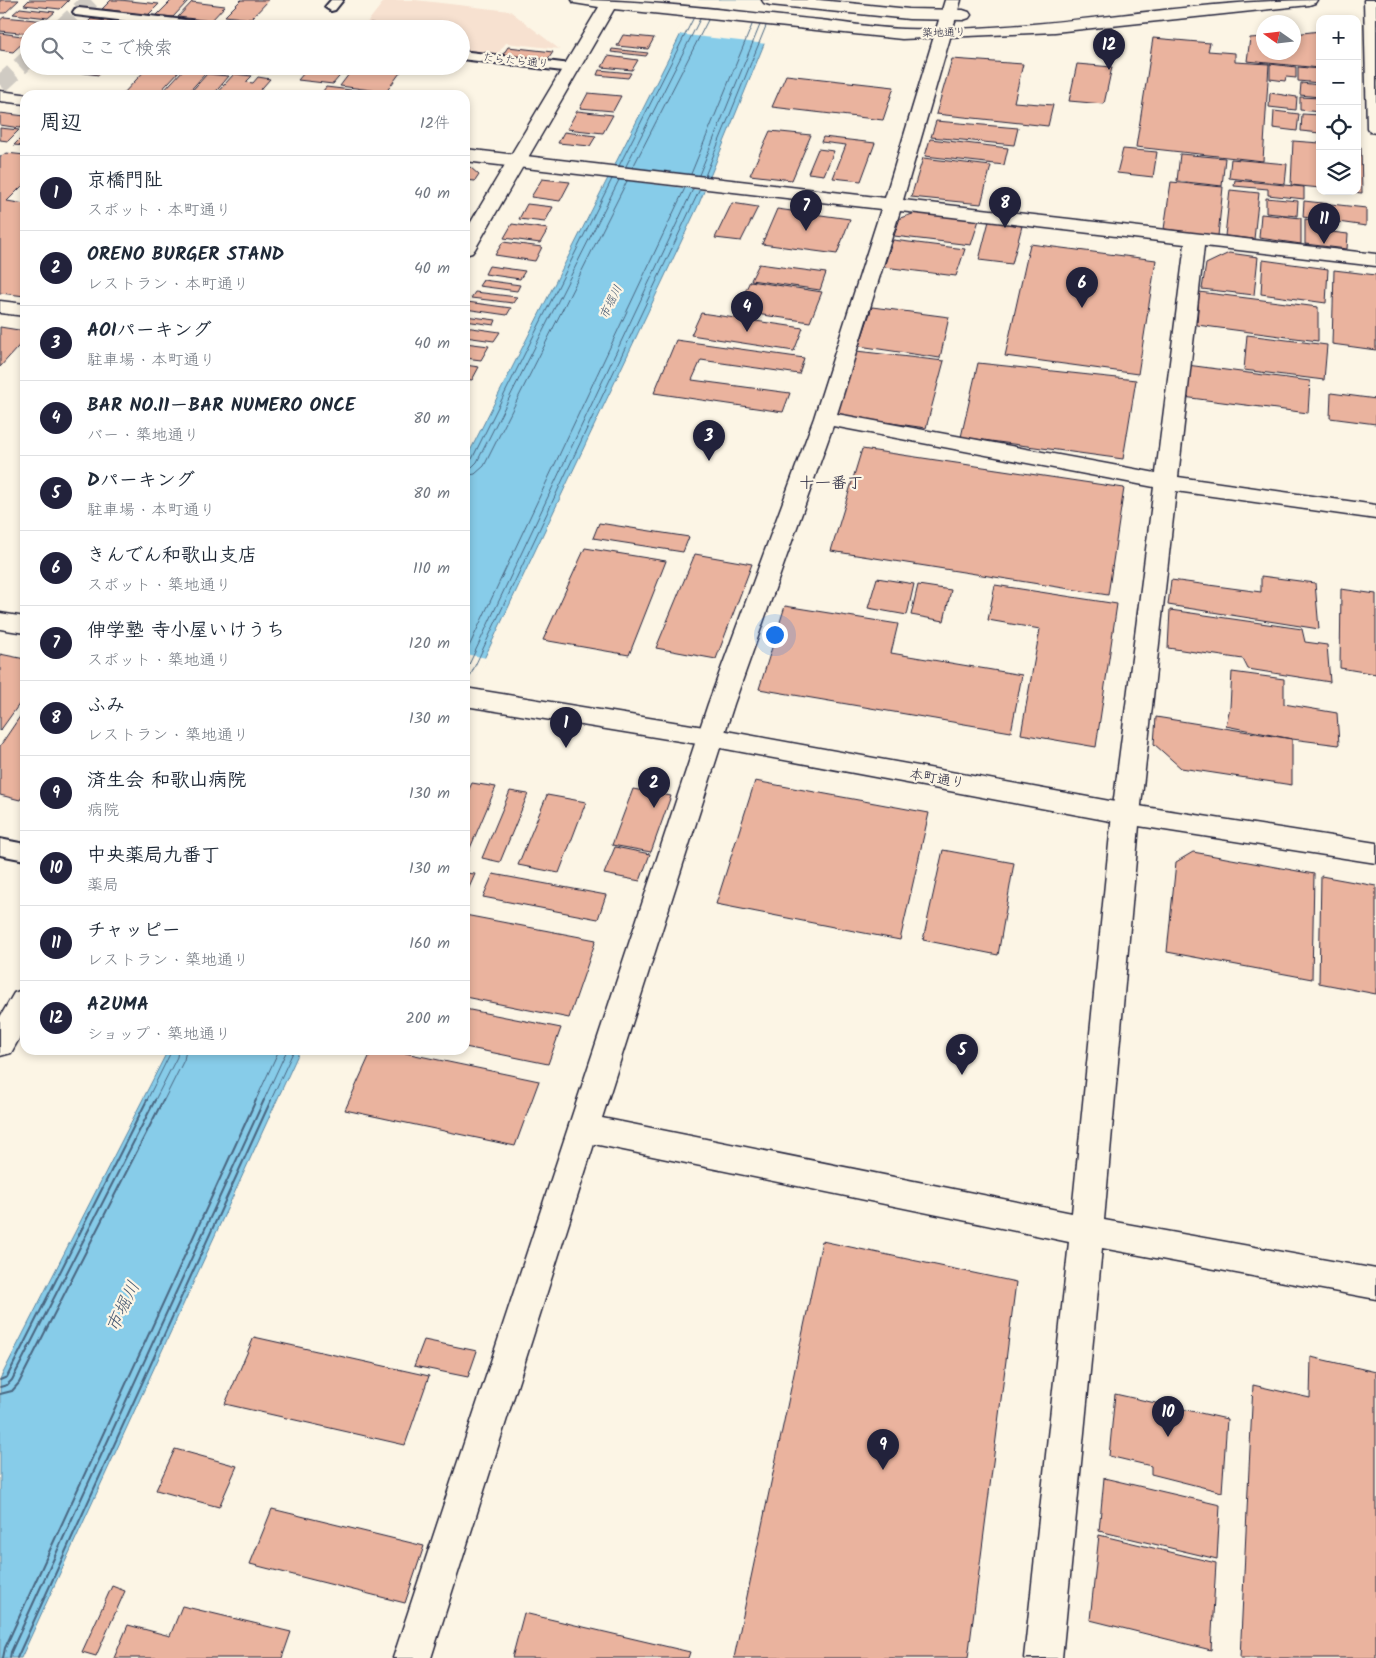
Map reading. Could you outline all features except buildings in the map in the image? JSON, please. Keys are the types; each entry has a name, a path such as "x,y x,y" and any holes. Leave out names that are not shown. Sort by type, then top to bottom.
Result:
{"street":[{"name":"築地通り","path":"580,0 902,34 1011,31 1309,0"},
{"name":"築地通り","path":"770,0 909,14 951,8 979,15"},
{"path":"1372,0 1376,128"},
{"path":"470,241 610,2"},
{"path":"412,1658 710,738 825,418 951,8"},
{"path":"0,96 20,98"},
{"path":"470,156 1376,260"},
{"path":"1043,1658 1087,1231 1126,814 1195,239"},
{"path":"0,307 20,309"},
{"path":"825,418 1166,482 1376,512"},
{"path":"0,621 20,624"},
{"name":"本町通り","path":"470,698 710,738 1126,814 1376,853"},
{"path":"0,1043 20,1009"},
{"path":"583,1128 1087,1231 1376,1284"}],"lane":[{"path":"79,12 150,20"},
{"name":"たらたら通り","path":"470,56 572,68"},
{"path":"0,847 20,851"}],"shaded area":[{"path":"385,0 415,0 510,11 559,49 506,43 496,56 470,53 470,20 369,20"}],"water":[{"name":"市堀川","path":"698,0 782,0 698,206 470,688 470,451"},
{"name":"市堀川","path":"165,1055 298,1055 21,1658 0,1658 0,1379"}],"pier":[{"path":"695,0 785,0 767,44 677,34"},
{"path":"611,165 713,177 707,191 604,178"},
{"path":"470,655 487,658 470,691"}],"tunnel":[{"path":"70,20 91,0"},
{"path":"0,85 20,66"}],"place":[{"name":"AZUMA","path":"1109,70"},
{"name":"ふみ","path":"1005,228"},
{"name":"伸学塾 寺小屋いけうち","path":"806,231"},
{"name":"チャッピー","path":"1324,244"},
{"name":"きんでん和歌山支店","path":"1082,308"},
{"name":"BAR NO.11ーBAR NUMERO ONCE","path":"747,332"},
{"name":"AOIパーキング","path":"709,461"},
{"name":"京橋門阯","path":"566,748"},
{"name":"ORENO BURGER STAND","path":"654,808"},
{"name":"Dパーキング","path":"962,1075"},
{"name":"中央薬局九番丁","path":"1168,1437"},
{"name":"済生会 和歌山病院","path":"883,1470"}],"district":[{"name":"十一番丁","path":"831,483"}]}
